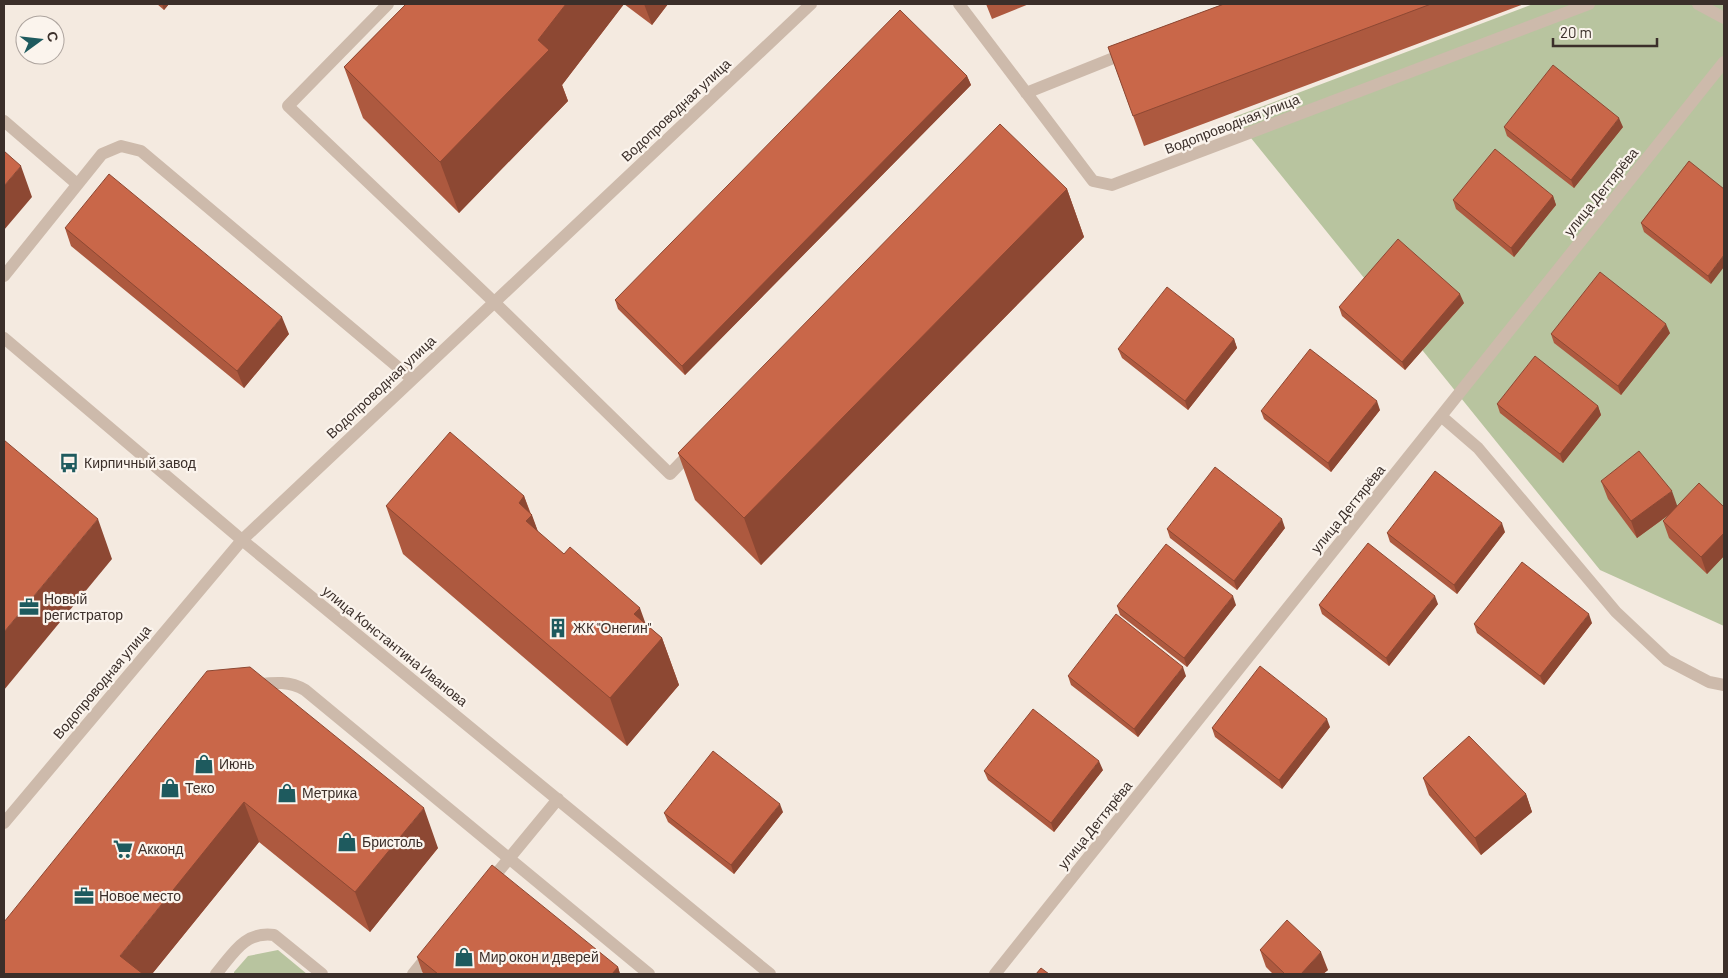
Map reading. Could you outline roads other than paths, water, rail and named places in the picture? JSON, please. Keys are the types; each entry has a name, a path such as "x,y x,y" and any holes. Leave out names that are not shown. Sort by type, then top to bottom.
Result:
{"street":[{"path":"388,4 288,106 494,302 670,474 705,438"},
{"name":"Водопроводная улица","path":"4,823 242,540 811,4"},
{"name":"Водопроводная улица","path":"959,4 1093,181 1112,185 1589,4"},
{"path":"1698,4 1724,18"},
{"path":"1026,93 1138,48"},
{"name":"улица Дегтярёва","path":"995,974 1724,62"},
{"path":"4,121 77,184"},
{"path":"4,276 102,154 121,146 141,151 412,379"},
{"name":"улица Константина Иванова","path":"4,338 242,540 770,974"},
{"path":"1441,416 1478,448 1616,612 1666,660 1709,682 1724,685"},
{"path":"237,687 287,683 305,690 649,974"},
{"path":"479,894 558,799"},
{"path":"216,974 243,942 251,937 266,934 274,935 322,974"},
{"path":"413,974 437,945"}],"place":[{"name":"Кирпичный завод","path":"69,463"},
{"name":"Новый регистратор","path":"29,607"},
{"name":"ЖК \"Онегин\"","path":"558,628"},
{"name":"Июнь","path":"204,764"},
{"name":"Теко","path":"170,788"},
{"name":"Метрика","path":"287,793"},
{"name":"Бристоль","path":"347,842"},
{"name":"Акконд","path":"123,849"},
{"name":"Новое место","path":"84,896"},
{"name":"Мир окон и дверей","path":"464,957"}]}
